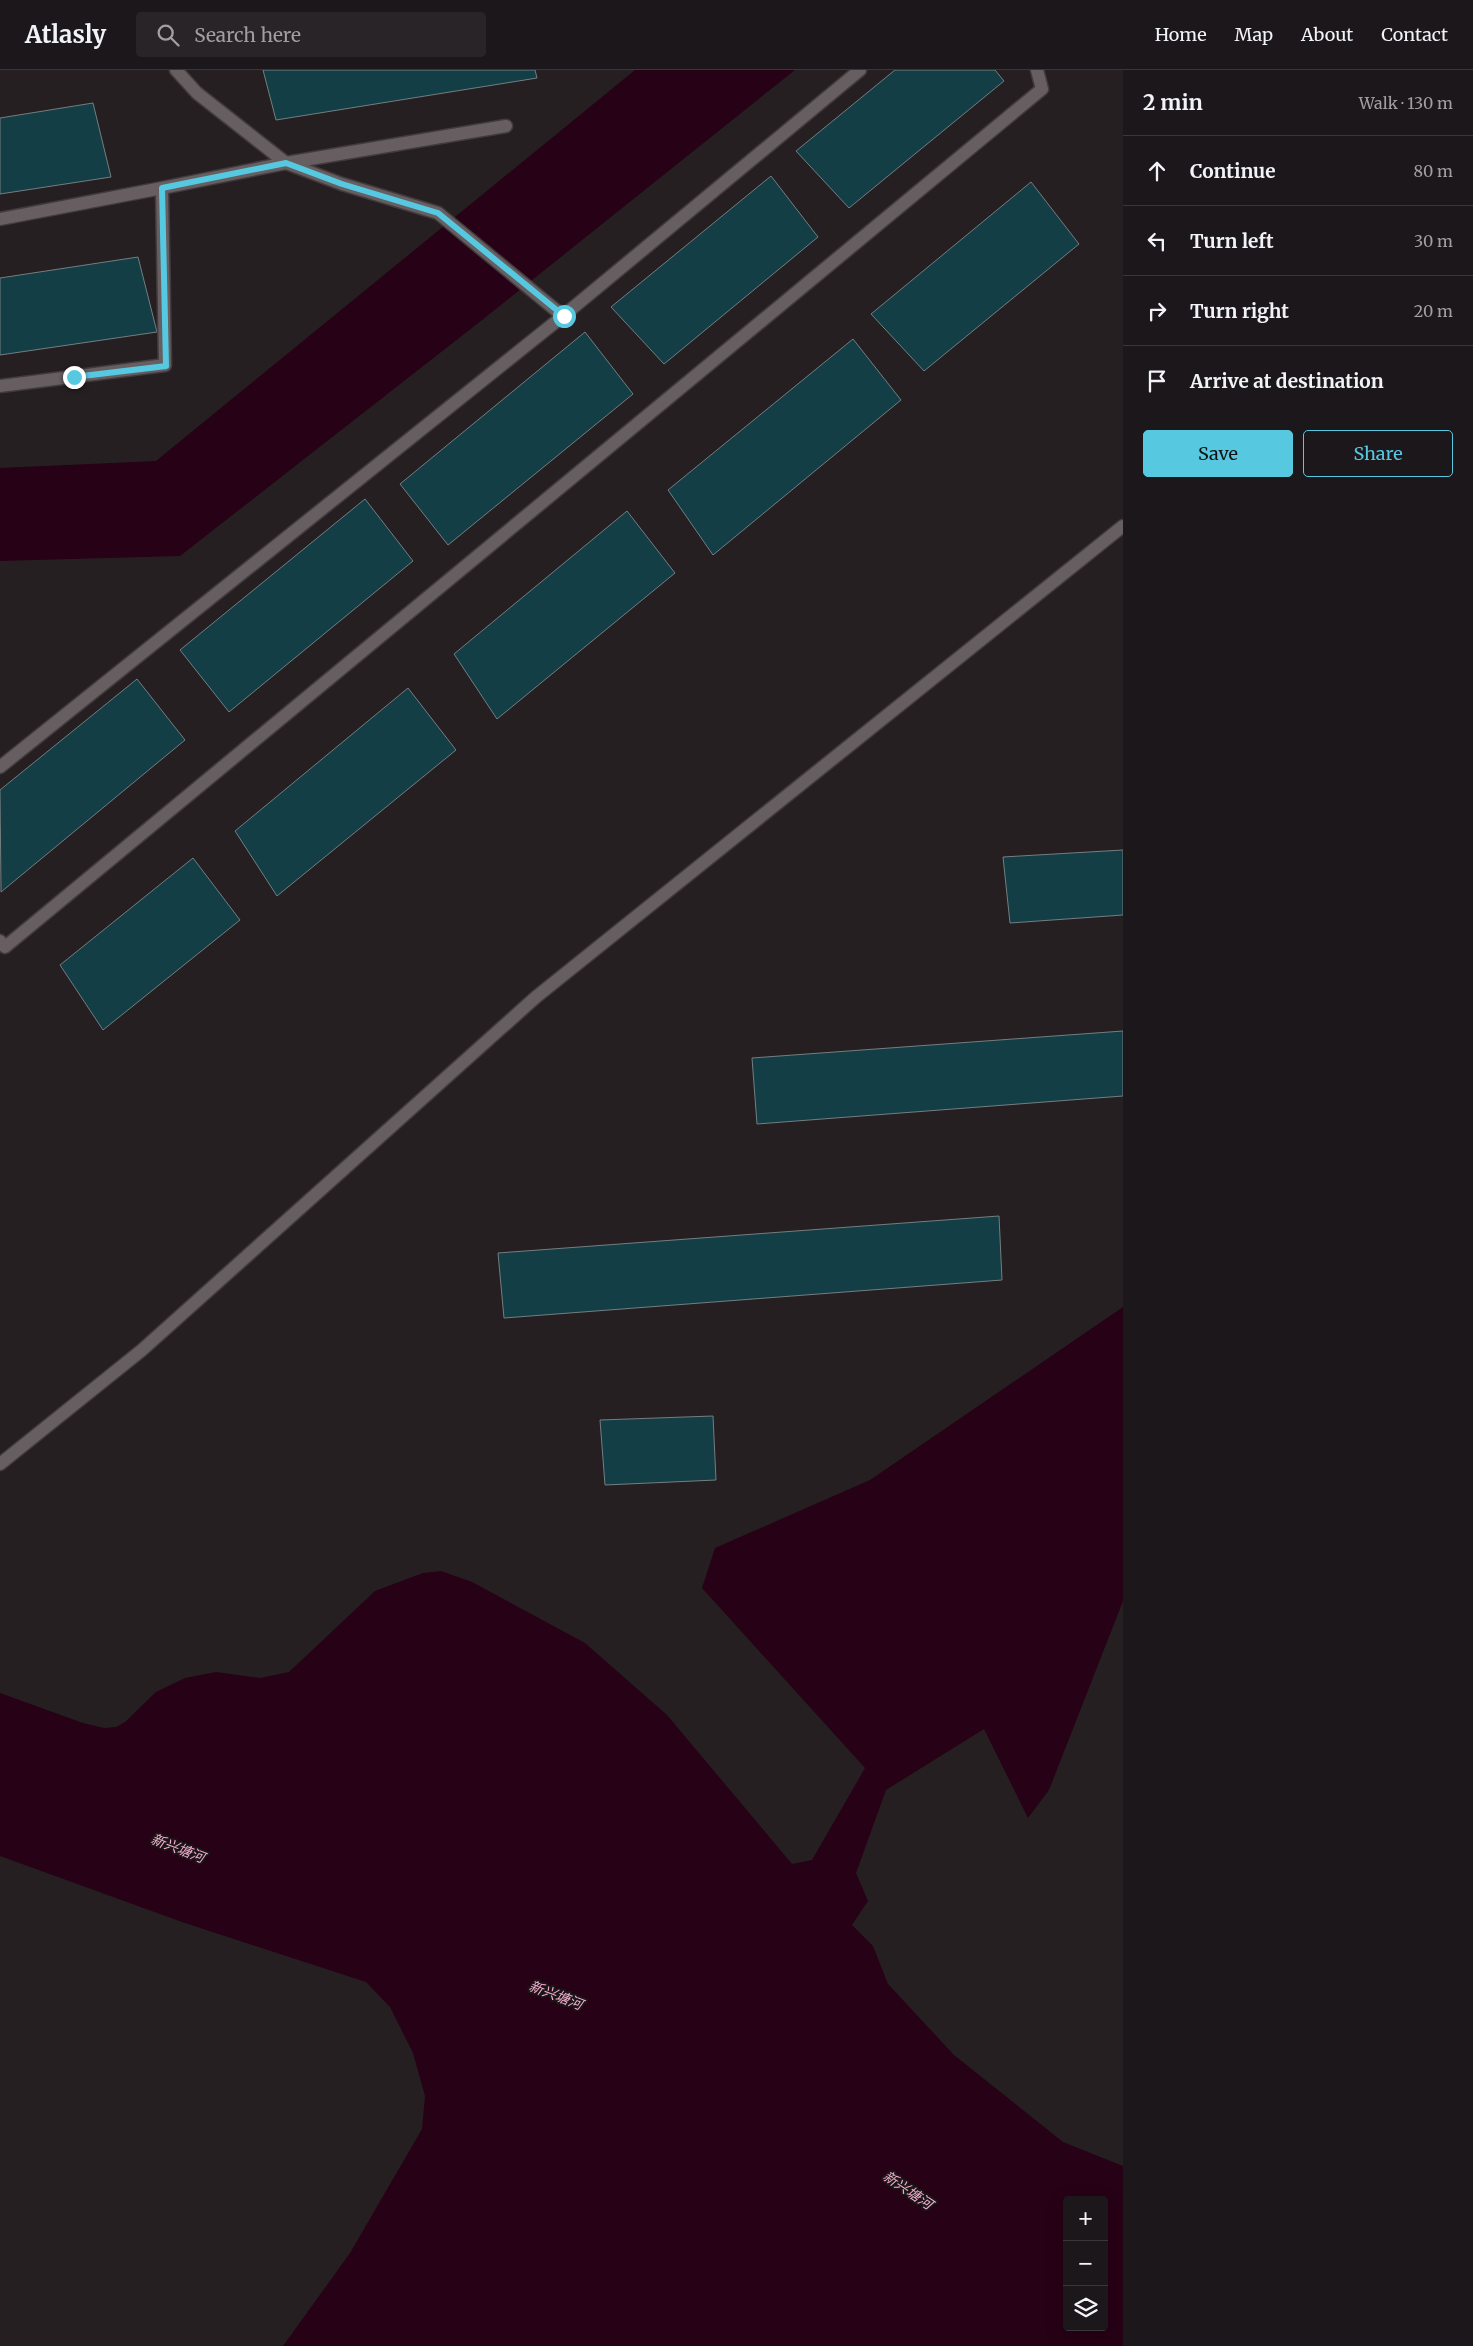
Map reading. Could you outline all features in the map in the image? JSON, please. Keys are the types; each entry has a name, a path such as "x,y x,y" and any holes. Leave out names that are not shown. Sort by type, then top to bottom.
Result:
{"street":[{"path":"176,70 197,92 286,163 342,184 438,213 564,316"},
{"path":"0,767 564,316 860,70"},
{"path":"0,940 5,947 1042,89 1037,70"},
{"path":"0,220 286,163 506,126"},
{"path":"0,386 166,366 162,188"},
{"path":"0,1464 142,1350 536,997 1123,526"}],"water":[{"path":"635,70 795,70 477,324 180,556 0,561 0,468 156,461"},
{"name":"新兴塘河","path":"1123,1307 1123,1601 1049,1790 1028,1818 984,1729 886,1790 856,1873 868,1901 852,1925 873,1946 888,1984 954,2055 1063,2142 1123,2166 1123,2346 283,2346 350,2253 422,2129 425,2096 413,2053 390,2007 366,1982 182,1922 0,1856 0,1693 83,1723 104,1728 116,1727 125,1722 156,1692 185,1678 216,1672 260,1678 289,1672 375,1591 423,1573 441,1571 472,1582 585,1643 667,1715 792,1864 812,1860 865,1768 702,1588 715,1548 870,1480"}],"building":[{"path":"263,70 535,70 537,78 276,120"},
{"path":"895,70 995,70 1004,81 849,208 796,151"},
{"path":"93,103 111,177 0,194 0,118"},
{"path":"771,176 818,237 664,364 611,307"},
{"path":"1031,182 1079,244 924,371 871,314"},
{"path":"138,257 157,332 0,355 0,278"},
{"path":"585,332 633,394 448,545 400,484"},
{"path":"853,339 901,400 713,555 668,490"},
{"path":"365,499 413,561 229,712 180,650"},
{"path":"627,511 675,573 497,719 454,654"},
{"path":"137,679 185,740 1,892 0,790"},
{"path":"408,688 456,750 277,896 235,831"},
{"path":"1123,850 1123,915 1010,923 1003,857"},
{"path":"193,858 240,920 103,1030 60,965"},
{"path":"1123,1031 1123,1096 757,1124 752,1058"},
{"path":"999,1216 1002,1280 504,1318 498,1253"},
{"path":"713,1416 716,1480 605,1485 600,1420"}],"route":[{"path":"74,377 166,366 162,188 286,163 342,184 438,213 564,316"}]}
